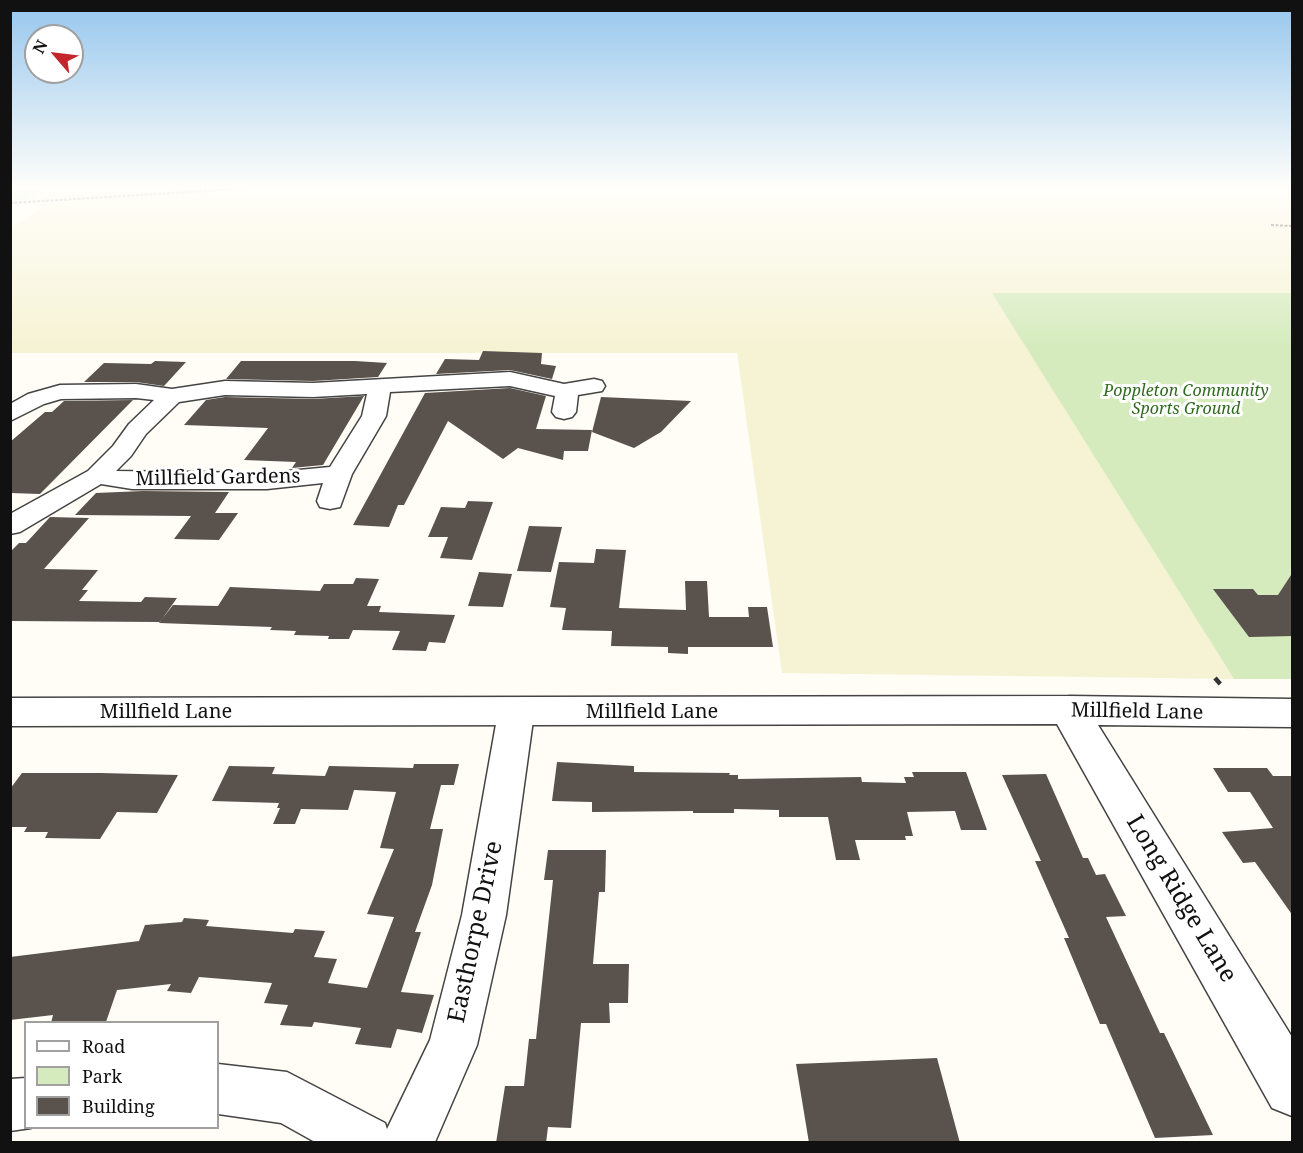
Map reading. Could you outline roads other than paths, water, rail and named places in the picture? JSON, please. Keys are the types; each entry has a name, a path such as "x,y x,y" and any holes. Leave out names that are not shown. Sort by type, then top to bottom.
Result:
{"street":[{"path":"10,414 36,399 60,392 136,391 172,396 225,388 313,390 510,379 564,402 594,386"},
{"path":"330,501 339,474 374,416 380,387"},
{"name":"Millfield Gardens","path":"18,516 97,476 122,451 137,429 172,396"},
{"name":"Millfield Gardens","path":"97,476 132,481 196,479 267,481 339,474"},
{"name":"Millfield Lane","path":"10,712 516,713 1070,710 1293,713"},
{"name":"Long Ridge Lane","path":"1070,710 1293,1088"},
{"name":"Easthorpe Drive","path":"408,1143 453,1045 484,915 516,713"},
{"path":"219,1089 287,1098 366,1143"}],"park label":[{"name":"Poppleton Community Sports Ground","path":"1186,400"}]}
